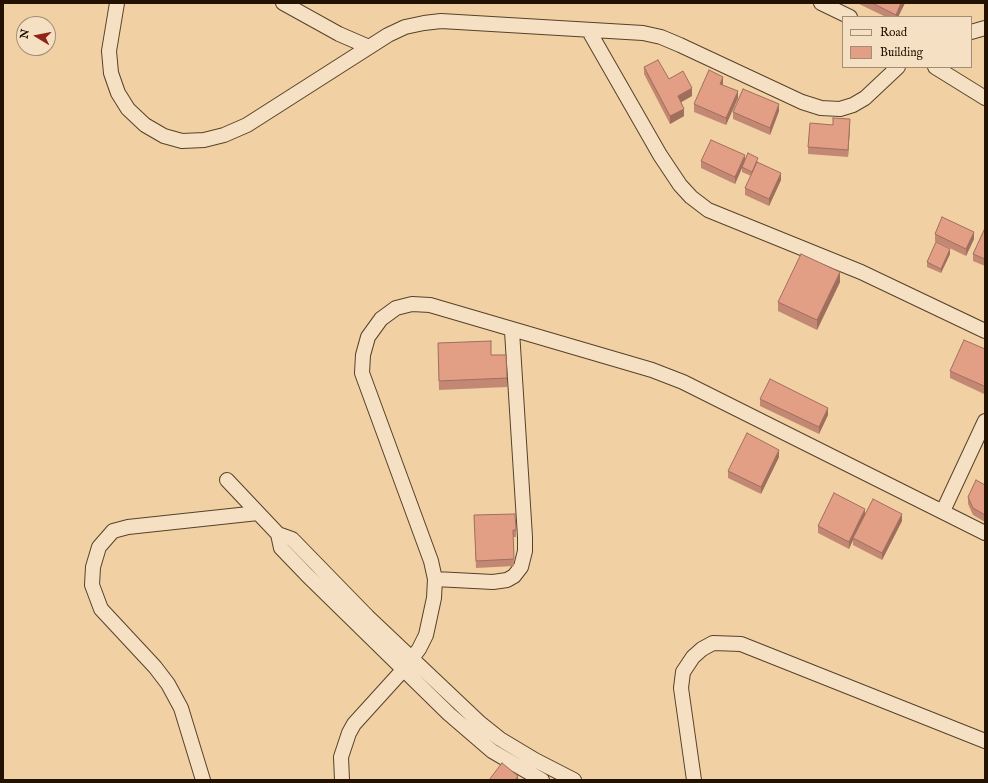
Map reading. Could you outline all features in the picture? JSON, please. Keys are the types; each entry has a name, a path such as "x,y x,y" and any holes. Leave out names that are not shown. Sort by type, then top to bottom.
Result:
{"street":[{"path":"117,3 109,50 111,73 118,93 128,109 145,125 164,136 182,141 204,140 224,135 247,125 369,46 405,27 424,22 441,21 589,30 624,30 661,37 802,102 821,108 840,109 854,105 864,98 897,68"},
{"path":"283,3 339,34 369,46"},
{"path":"821,3 848,16"},
{"path":"972,32 985,28"},
{"path":"589,30 660,155 680,185 708,210 861,272 985,330"},
{"path":"937,68 985,98"},
{"path":"342,780 342,757 349,733 354,724 412,659 426,635 434,598 435,579 422,532 362,373 363,355 368,337 382,319 396,308 412,304 430,305 512,331 652,370 683,382 985,533"},
{"path":"435,579 493,582 507,580 514,576 521,567 525,552 512,331"},
{"path":"943,511 985,421"},
{"path":"227,480 278,534 292,539 458,703 500,739 535,760 574,780"},
{"path":"203,780 181,708 168,684 101,609 92,586 92,567 99,547 113,532 128,527 258,513"},
{"path":"278,534 281,548 357,626 449,714 492,751 542,780"},
{"path":"694,780 681,688 683,672 702,649 713,643 741,644 985,741"}],"building":[{"path":"872,3 901,3 896,15"},
{"path":"658,60 669,79 683,71 692,88 678,96 684,109 670,116 644,67"},
{"path":"709,70 723,77 720,84 738,91 726,118 694,104"},
{"path":"743,89 779,104 770,128 733,112"},
{"path":"833,118 850,119 848,150 808,147 810,123 833,125"},
{"path":"711,140 745,155 735,177 701,161"},
{"path":"748,153 758,158 752,172 742,167"},
{"path":"757,162 781,173 769,199 745,188"},
{"path":"942,217 974,232 966,249 935,234"},
{"path":"985,228 985,259 973,254"},
{"path":"936,242 950,249 941,269 927,262"},
{"path":"801,254 840,272 817,320 778,302"},
{"path":"964,340 985,349 984,386 950,371"},
{"path":"491,341 491,355 506,355 507,378 439,381 438,343"},
{"path":"770,379 828,408 819,427 760,399"},
{"path":"747,433 779,450 761,487 728,471"},
{"path":"976,480 985,485 985,515 973,508 968,497"},
{"path":"834,493 865,509 849,542 818,526"},
{"path":"873,499 902,514 882,553 853,538"},
{"path":"515,514 516,530 513,530 514,559 476,561 474,515"},
{"path":"502,763 518,776 515,780 489,780"}]}
